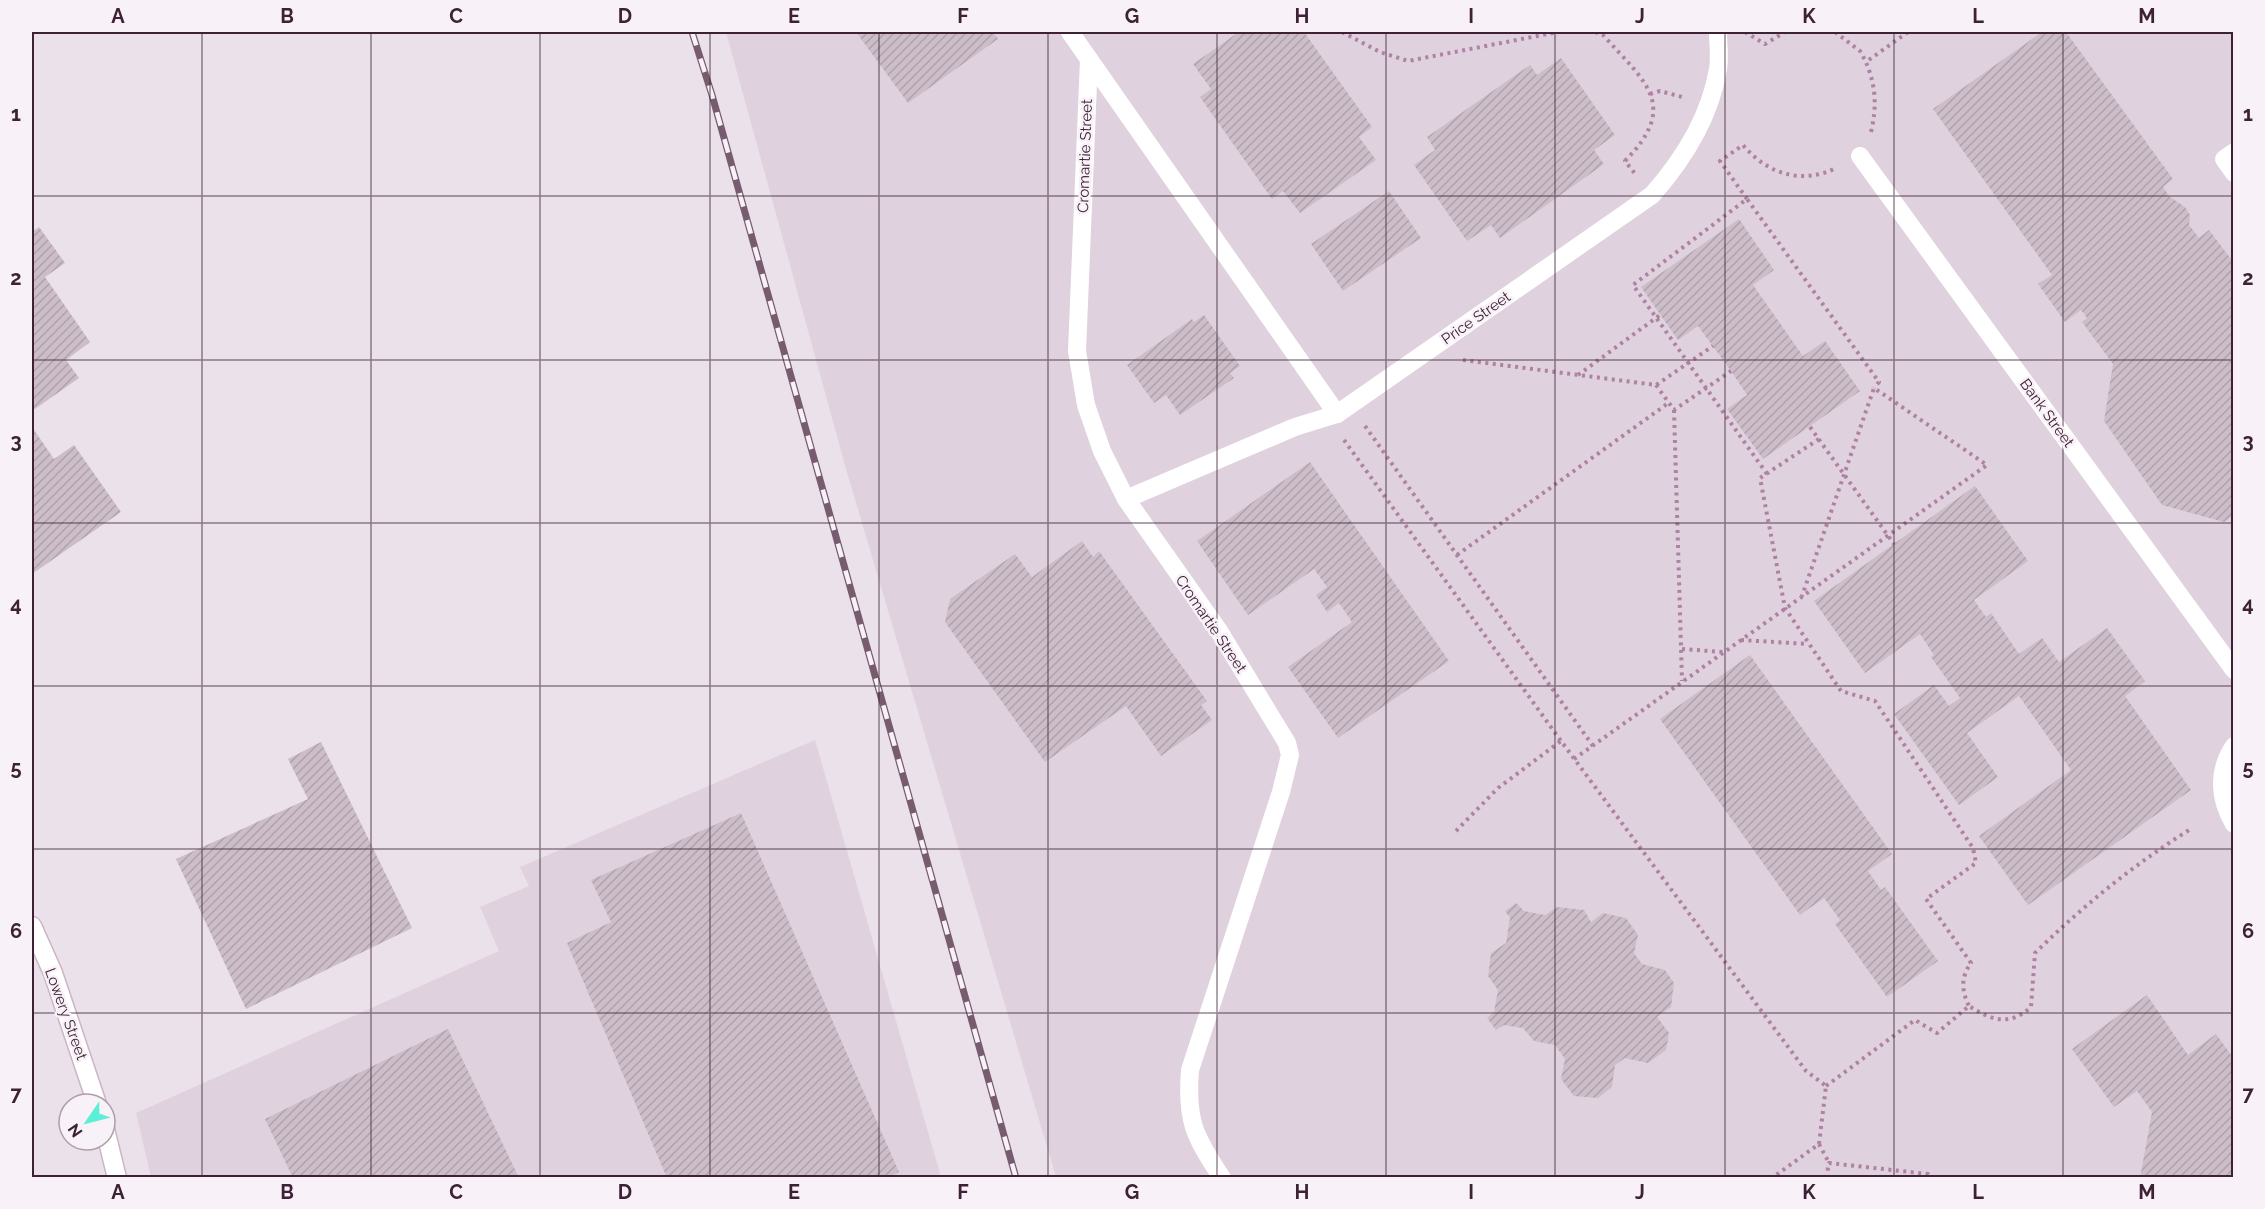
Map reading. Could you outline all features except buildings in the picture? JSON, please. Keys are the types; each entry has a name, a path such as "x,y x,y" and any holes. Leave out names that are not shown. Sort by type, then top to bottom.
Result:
{"street":[{"name":"Cromartie Street","path":"1070,32 1333,416"},
{"name":"Price Street","path":"1126,499 1295,427 1333,416 1652,195 1687,152 1708,103 1719,68 1718,32"},
{"name":"Cromartie Street","path":"1089,58 1077,351 1086,405 1102,451 1126,499 1219,631 1281,731 1290,755 1281,792 1190,1070 1188,1098 1191,1123 1197,1139 1222,1178"},
{"path":"2234,152 2224,159 2234,173"},
{"name":"Bank Street","path":"1860,156 2234,670"},
{"path":"2234,746 2225,762 2221,784 2225,806 2234,824"},
{"name":"Lowery Street","path":"32,926 53,973 93,1092"},
{"path":"111,1152 117,1178"}],"path":[{"path":"1342,32 1380,52 1408,61 1558,32"},
{"path":"1595,32 1603,35 1637,73 1650,94 1655,112 1651,130 1643,143 1625,161 1652,195"},
{"path":"1603,35 1610,32"},
{"path":"1744,32 1765,44 1785,32"},
{"path":"1802,596 1874,388 1879,382 1720,161 1743,145 1764,165 1777,172 1795,176 1818,175 1860,156 1869,138 1877,107 1875,88 1866,62 1854,45 1835,32"},
{"path":"1866,62 1908,32"},
{"path":"1650,94 1660,91 1677,96"},
{"path":"1747,199 1633,285 1658,316 1767,474"},
{"path":"1577,375 1658,316"},
{"path":"1454,359 1656,385 1713,346"},
{"path":"1674,411 1731,371"},
{"path":"1656,385 1674,411 1682,682"},
{"path":"1574,759 1987,465 1874,388"},
{"path":"1457,555 1667,404"},
{"path":"1333,416 1574,759 1806,1071 1826,1086"},
{"path":"1363,423 1593,746"},
{"path":"1809,427 1894,544"},
{"path":"1819,439 1761,478 1785,608 1841,691 1875,701 1973,848 1976,863 1926,898 1971,963 1964,972 1963,994 1969,1006 1994,1019 2020,1018 2031,1007 2035,953 2076,912 2139,861 2189,830"},
{"path":"1740,640 1808,644"},
{"path":"1682,650 1724,652"},
{"path":"1456,831 1498,788 1561,741"},
{"path":"1826,1178 1829,1163 1819,1144 1826,1086 1915,1020 1937,1033 1969,1006"},
{"path":"1772,1178 1819,1144"},
{"path":"1829,1163 1928,1174 1930,1178"}],"shaded area":[{"path":"726,32 2233,32 2233,1177 1056,1177 846,469"},
{"path":"815,740 941,1177 151,1177 136,1113 499,951 480,907 529,886 520,867"}],"railway":[{"path":"692,32 712,95 1016,1178"}]}
